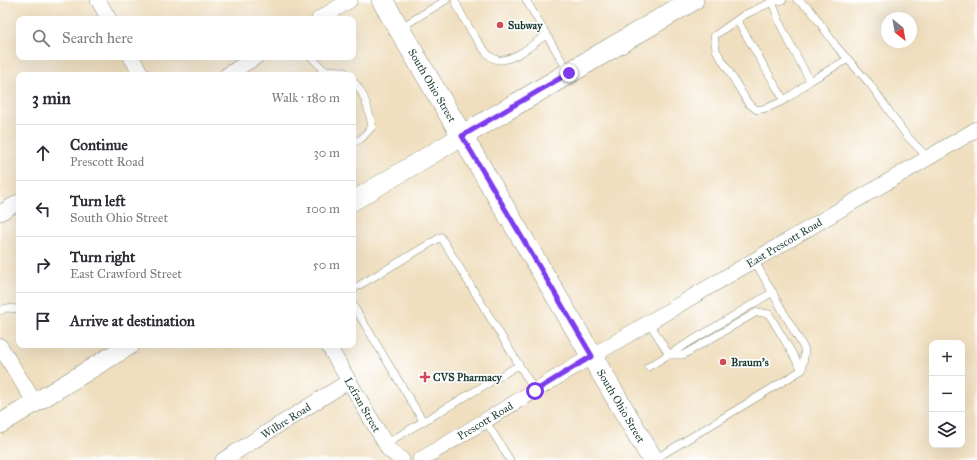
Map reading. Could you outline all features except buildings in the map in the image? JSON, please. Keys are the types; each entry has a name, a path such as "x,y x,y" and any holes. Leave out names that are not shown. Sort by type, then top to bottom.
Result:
{"main road":[{"name":"South Ohio Street","path":"382,0 653,460"},
{"path":"462,136 692,0"}],"street":[{"path":"98,0 107,16"},
{"path":"324,16 350,0"},
{"path":"134,60 140,72"},
{"path":"232,72 251,60"},
{"name":"East Prescott Road","path":"592,356 977,129"},
{"path":"356,200 462,136"},
{"path":"0,213 16,204"},
{"path":"0,346 35,403"},
{"path":"0,424 125,348"},
{"name":"Lefran Street","path":"330,348 385,444 389,450 402,460"},
{"name":"Prescott Road","path":"420,460 592,356"},
{"name":"Wilbre Road","path":"223,460 349,381"}],"lane":[{"path":"399,28 446,0"},
{"path":"455,0 458,9 482,47 492,58 502,60 517,54 546,35"},
{"path":"526,0 569,73"},
{"path":"783,0 772,1 744,15 714,36 716,50 748,103 757,110 768,108 793,95 810,81 848,59"},
{"path":"797,0 810,9 836,46 870,84 906,135 928,158"},
{"path":"772,1 782,28 810,81"},
{"path":"737,20 784,100"},
{"path":"314,60 324,70"},
{"path":"321,72 324,70 344,72"},
{"path":"356,84 369,107 372,127 361,139 356,142"},
{"path":"356,287 441,237 535,391"},
{"path":"754,260 805,350 802,370"},
{"path":"648,367 773,292"},
{"path":"0,311 6,308 16,309"},
{"path":"356,310 423,421"},
{"path":"669,354 683,355 757,312 769,314 802,370"},
{"path":"649,322 669,354"},
{"path":"385,444 519,365"},
{"path":"653,460 802,370"},
{"path":"485,420 510,460"}],"place":[{"name":"Subway","path":"500,25"},
{"name":"Braum's","path":"723,362"},
{"name":"CVS Pharmacy","path":"425,377"}],"route":[{"path":"535,391 592,356 462,136 569,73"}]}
